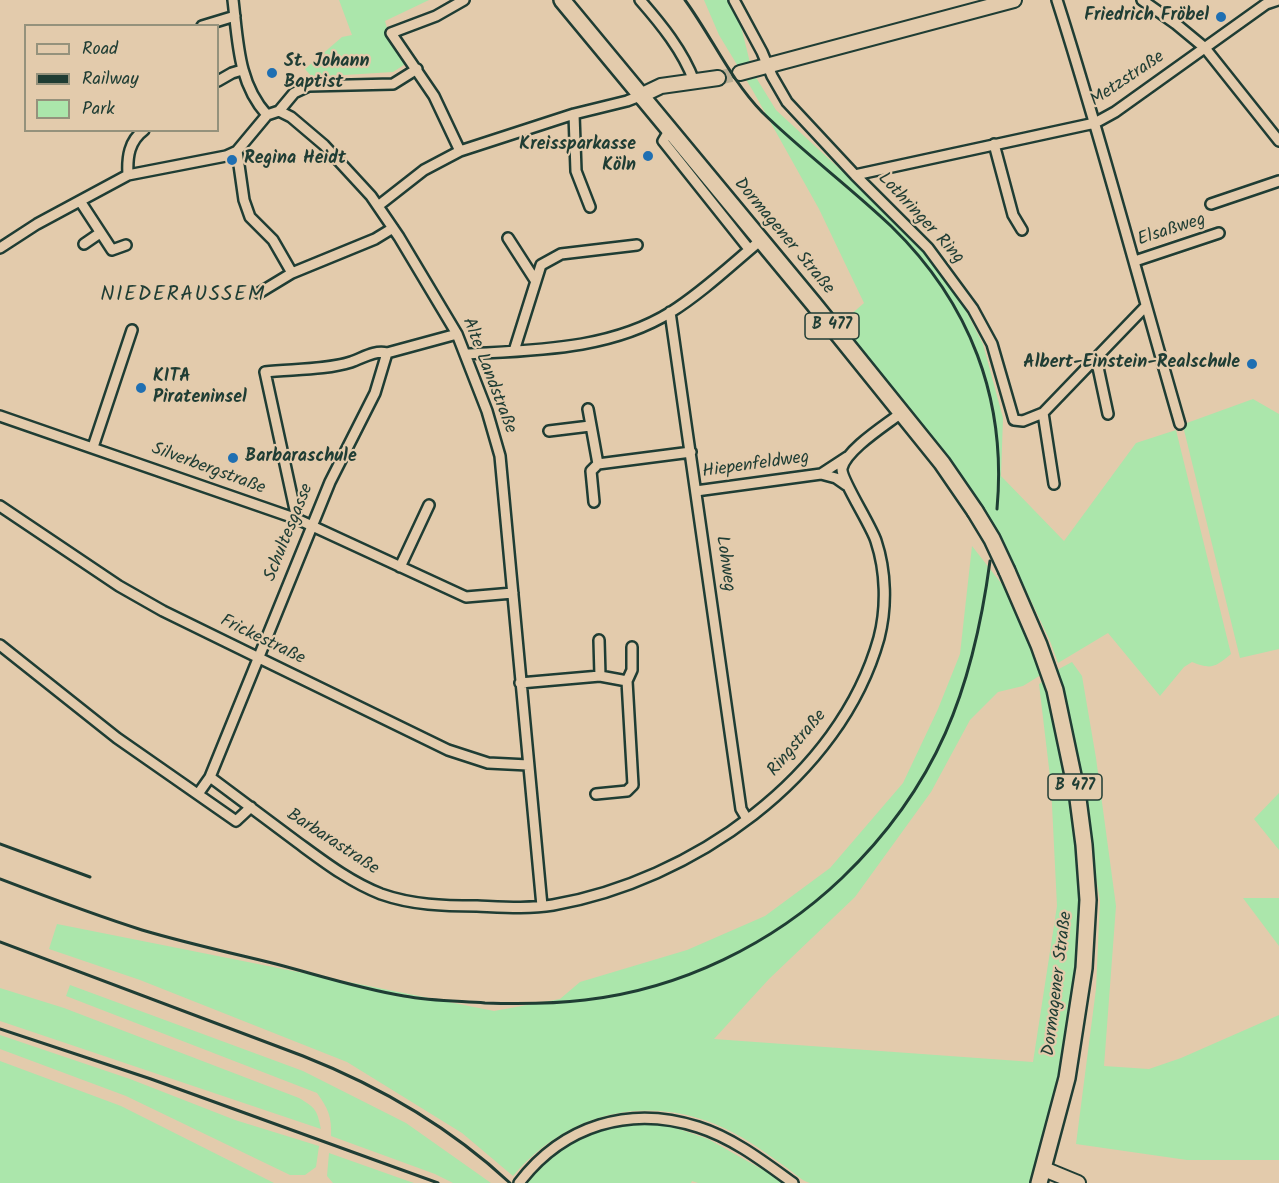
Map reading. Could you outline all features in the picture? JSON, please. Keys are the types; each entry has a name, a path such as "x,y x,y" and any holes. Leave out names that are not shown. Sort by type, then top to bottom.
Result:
{"main road":[{"name":"Dormagener Straße","path":"562,0 669,131 755,245 901,412 942,463 992,539 1039,645 1055,690 1078,799 1088,900 1084,968 1067,1078 1041,1176"},
{"path":"740,73 1014,0"},
{"path":"640,96 661,86 718,78"},
{"path":"1041,1176 1078,1183"}],"street":[{"path":"233,0 242,70 255,102 267,115"},
{"path":"460,151 434,96 391,33 447,12 464,0"},
{"path":"640,0 689,67 694,81"},
{"name":"Lothringer Ring","path":"734,0 787,102 928,248 973,309 992,344 1014,420 1023,421 1043,413"},
{"path":"1057,0 1095,123 1180,424"},
{"path":"1142,0 1205,48 1279,141"},
{"name":"Metzstraße","path":"855,175 1095,123 1115,112 1266,4 1278,0"},
{"path":"209,24 235,16"},
{"path":"0,248 37,224 128,175 226,156 237,150 267,115 279,111 294,93 309,86 393,84 417,69"},
{"path":"219,80 232,72 242,70"},
{"path":"378,206 422,172 460,151 574,114 640,96"},
{"name":"Alte Landstraße","path":"279,111 291,117 324,145 378,206 430,286 457,334 487,411 500,456 542,906"},
{"path":"574,114 576,171 590,207"},
{"path":"128,175 128,153 142,132"},
{"path":"994,144 1013,215 1022,230"},
{"path":"237,150 244,200 250,217 273,240 292,273"},
{"path":"1211,204 1279,181"},
{"path":"80,201 112,250 126,244"},
{"path":"259,293 292,273 375,239 393,228"},
{"path":"84,244 100,233"},
{"name":"Elsaßweg","path":"1135,261 1220,233"},
{"path":"508,238 535,280"},
{"path":"588,241 590,251"},
{"path":"514,351 541,265 561,254 637,245"},
{"path":"466,354 573,347 627,332 670,312 755,245"},
{"path":"1054,484 1043,413 1146,306"},
{"name":"Lohweg","path":"670,312 741,809 747,819"},
{"path":"93,447 132,330"},
{"path":"297,519 265,372 339,365 381,351 387,353 457,334"},
{"name":"Schultesgasse","path":"198,794 210,777 336,467 375,393 387,353"},
{"path":"1096,358 1108,414"},
{"path":"588,409 598,464"},
{"path":"821,474 848,456 901,412"},
{"name":"Silverbergstraße","path":"0,416 297,519 466,597 513,593"},
{"path":"549,431 590,426"},
{"path":"594,502 591,471 598,464 691,452"},
{"name":"Ringstraße","path":"542,906 602,893 637,881 702,850 747,819 786,787 822,746 861,683 878,641 884,608 883,575 879,552 870,525 842,475 842,469 848,456"},
{"path":"821,474 836,478 848,486"},
{"name":"Hiepenfeldweg","path":"696,490 821,474"},
{"path":"400,567 429,505"},
{"name":"Frickestraße","path":"0,506 119,586 163,611 447,750 488,763 528,765"},
{"path":"599,640 600,676"},
{"path":"0,645 91,718 236,821 251,807"},
{"path":"596,794 627,791 633,785 627,681 632,670 632,647"},
{"path":"520,683 600,676 627,681"},
{"name":"Barbarastraße","path":"210,777 329,865 381,894 421,904 542,906"},
{"path":"519,1183 552,1149 585,1130 624,1118 646,1117 699,1127 715,1134 742,1148 793,1183"}],"green space":[{"path":"339,0 429,0 385,21 389,35 407,63 393,72 312,77 305,69 342,37 352,35"},
{"path":"704,0 730,0 739,18 752,71 776,110 922,245 950,280 983,344 1003,418 1001,476 1064,541 1136,443 1176,430 1231,654 1226,658 1213,666 1192,662 1184,667 1160,696 1108,633 1058,663 1050,641 999,533 953,462 840,324 864,303 819,209 719,35"},
{"path":"1253,399 1279,414 1279,649 1240,658 1183,426"},
{"path":"972,546 1001,583 1042,647 1049,670 1023,686 998,692 970,720 931,792 855,897 769,979 714,1039 1033,1062 1057,906 1051,785 1039,684 1053,675 1088,901 1053,1105 1032,1183 810,1183 742,1137 726,1129 697,1118 668,1112 639,1111 611,1115 584,1123 558,1136 534,1154 513,1176 462,1133 347,1062 140,980 49,949 57,924 494,1011 560,999 580,982 687,950 765,916 830,868 903,783 938,709 960,654"},
{"path":"1072,662 1082,676 1096,758 1116,906 1104,1066 1149,1069 1181,1058 1279,1015 1279,1160 1187,1160 1076,1144 1096,989 1100,901 1063,689 1057,670"},
{"path":"1279,793 1279,850 1254,819"},
{"path":"1243,898 1279,898 1279,946"},
{"path":"70,985 303,1071 406,1123 491,1183 453,1183 435,1174 331,1136 328,1113 317,1093 66,996"},
{"path":"0,988 64,1008 299,1098 315,1110 321,1129 0,1021"},
{"path":"0,1035 130,1079 235,1120 319,1146 316,1167 305,1175 290,1175 126,1096 0,1049"},
{"path":"0,1061 121,1106 274,1183 0,1183"},
{"path":"637,1122 670,1126 708,1139 784,1183 698,1183 692,1181 691,1183 527,1183 549,1159 575,1140 605,1128"},
{"path":"329,1153 414,1183 333,1183 327,1176"}],"tunnel":[{"path":"718,78 740,73"}],"railway":[{"path":"685,0 740,86 762,112 891,226 919,256 942,287 962,320 989,391 996,429 999,468 997,509"},
{"path":"0,879 88,912 159,935 356,986 414,998 485,1003 548,1003 585,1000 656,986 724,960 756,943 815,902 875,844 903,808 926,771 961,694 983,608 990,561"},
{"path":"0,844 90,877"},
{"path":"0,942 303,1056 359,1081 438,1126 510,1183"},
{"path":"0,1029 151,1079 438,1183"}],"place":[{"name":"Friedrich Fröbel","path":"1221,17"},
{"name":"St. Johann Baptist","path":"272,73"},
{"name":"Kreissparkasse Köln","path":"648,156"},
{"name":"Regina Heidt","path":"232,160"},
{"name":"Albert-Einstein-Realschule","path":"1252,364"},
{"name":"KITA Pirateninsel","path":"141,388"},
{"name":"Barbaraschule","path":"233,458"}],"district":[{"name":"NIEDERAUSSEM","path":"183,296"}]}
